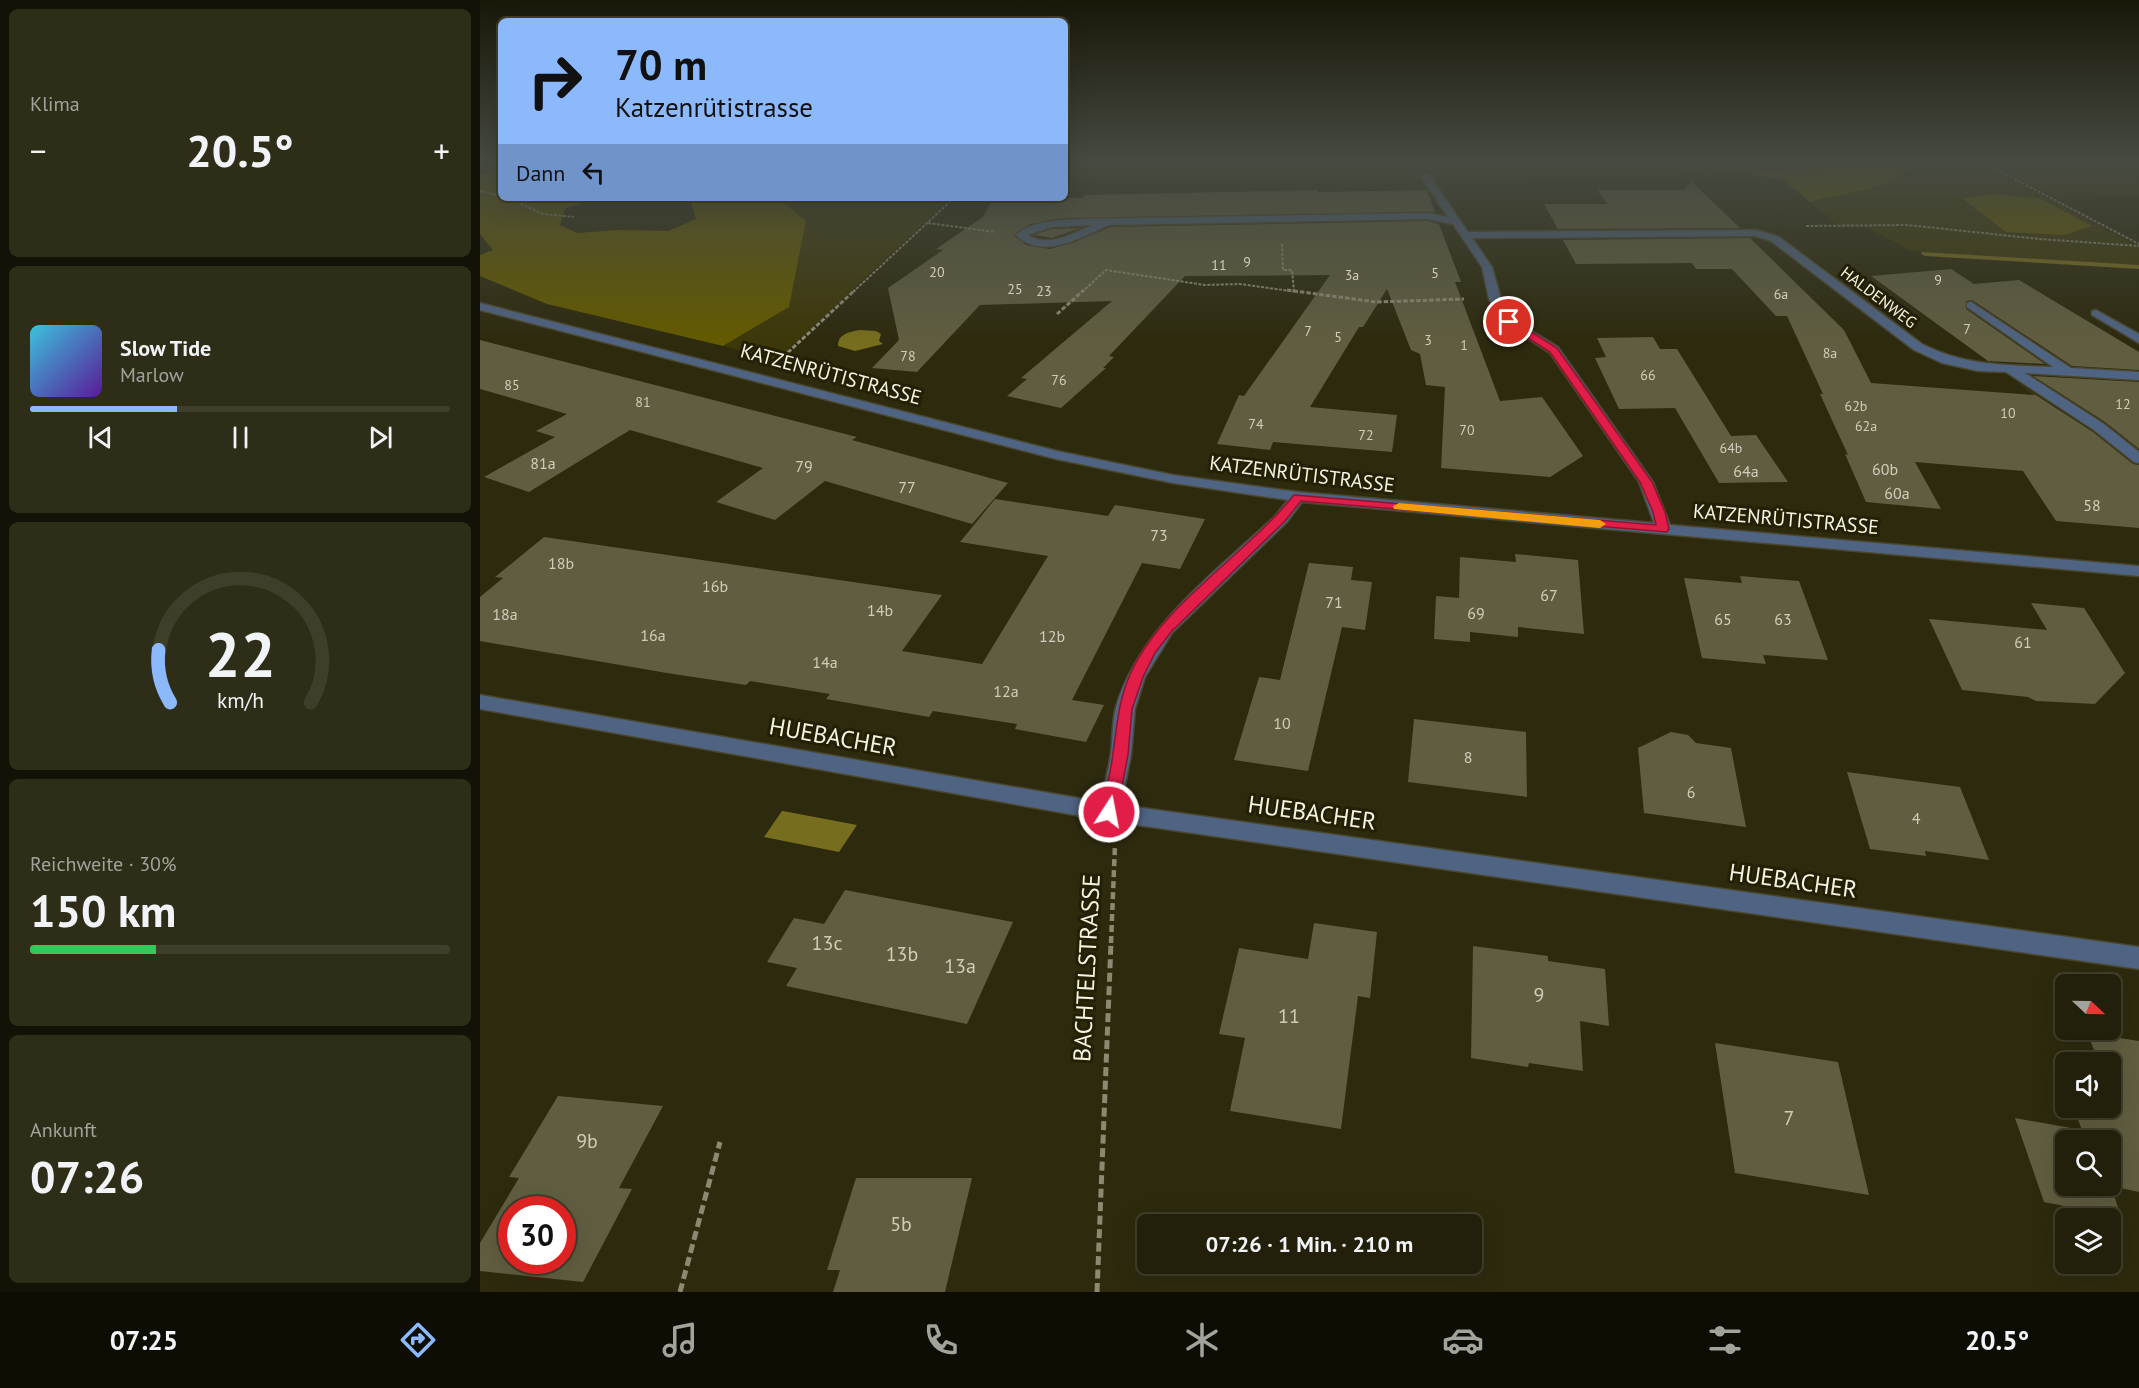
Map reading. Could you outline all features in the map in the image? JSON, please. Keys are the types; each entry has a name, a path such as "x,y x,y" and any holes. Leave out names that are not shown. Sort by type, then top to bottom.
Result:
{"street":[{"path":"1090,222 1052,223 1033,228 1021,235 1027,240 1042,244 1059,242 1105,222"},
{"path":"1455,222 1487,267 1495,298 1509,322 1554,350 1646,482 1659,512 1663,529"},
{"name":"HALDENWEG","path":"1464,235 1756,233 1775,239 1918,347 1942,359 1978,367 2139,376"},
{"path":"1971,305 2068,372"},
{"name":"KATZENRÜTISTRASSE","path":"480,306 1056,455 1173,479 1298,497 2139,571"},
{"path":"2096,313 2139,339"},
{"path":"2010,369 2098,427 2139,459"},
{"path":"1109,812 1121,755 1125,709 1136,677 1149,651 1167,628 1281,519 1298,497"},
{"name":"HUEBACHER","path":"480,702 1109,812 2139,958"}],"path":[{"path":"1281,222 1283,270 1292,270 1294,291"},
{"path":"2096,222 2139,245"},
{"path":"761,377 927,223 1021,235"},
{"path":"1756,233 1772,226 1908,225 2039,239 2139,245"},
{"path":"1057,314 1106,270 1205,285 1240,284 1376,302 1495,298"},
{"name":"BACHTELSTRASSE","path":"1097,1292 1116,854 1109,812"},
{"path":"680,1292 720,1142"}],"shaded area":[{"path":"480,222 561,222 560,225 577,233 618,230 668,231 688,222 806,222 789,307 723,346 547,304 480,276 480,255 493,250 480,234"},
{"path":"806,222 925,222 777,360 723,346 789,307"},
{"path":"1833,222 2093,222 2139,247 2139,268 1911,251 1866,227 1840,228"},
{"path":"1993,222 2085,222 2092,226 2064,235 2006,232"},
{"path":"859,330 876,331 881,334 879,341 883,344 855,351 838,346 842,336"},
{"path":"782,811 857,825 839,852 764,837"}],"building":[{"path":"975,222 1040,222 1030,224 1014,235 1026,245 1050,249 1075,242 1110,227 1359,222 1439,224 1461,282 1455,282 1500,401 1542,397 1583,456 1550,477 1441,468 1445,387 1426,385 1420,354 1411,350 1387,289 1363,327 1359,327 1310,407 1397,415 1392,452 1273,442 1270,450 1217,444 1239,395 1244,396 1330,275 1185,276 1109,356 1114,357 1103,368 1106,368 1061,408 1007,396 1027,379 1021,378 1112,301 980,305 917,372 872,368 899,340 888,288 943,250 936,249"},
{"path":"1554,222 1734,222 1740,228 1558,229"},
{"path":"1081,228 1052,238 1034,235 1051,229"},
{"path":"1750,238 1844,330 1871,383 2035,395 2016,382 2093,432 2133,464 2139,465 2139,528 2056,521 2023,471 1915,462 1941,509 1866,502 1845,454 1848,455 1820,394 1823,394 1787,316 1776,316 1732,269 1696,269 1692,263 1576,264 1563,240"},
{"path":"1951,269 1974,284 2019,280 2139,352 2139,370 2072,366 1972,300 1966,301 1966,309 2045,364 1988,361 1871,276"},
{"path":"1653,337 1660,349 1677,349 1731,436 1756,435 1788,482 1719,483 1675,408 1619,409 1595,358 1606,357 1597,338"},
{"path":"480,340 857,437 852,440 1008,483 972,524 825,481 775,520 716,502 763,468 630,430 529,492 484,477 555,437 536,431 567,414 480,389"},
{"path":"2033,376 2139,382 2139,449 2105,422"},
{"path":"995,499 1108,516 1115,505 1205,519 1180,569 1142,563 1072,700 1104,705 1086,742 1015,729 1017,724 933,711 929,717 826,699 830,694 750,681 746,685 480,641 480,597 503,578 495,577 544,537 942,595 902,651 982,664 1048,556 960,542"},
{"path":"1515,554 1578,560 1584,634 1518,627 1518,637 1470,632 1470,642 1434,639 1436,596 1459,598 1460,557 1516,562"},
{"path":"1309,563 1353,567 1351,580 1372,582 1365,630 1342,627 1308,771 1234,760 1259,677 1280,680"},
{"path":"1740,576 1799,581 1828,660 1763,655 1766,664 1702,658 1684,578 1742,583"},
{"path":"2031,603 2084,608 2125,673 2095,704 2036,701 2028,697 1962,690 1929,619 2047,630"},
{"path":"1414,719 1526,732 1527,797 1408,782"},
{"path":"1671,732 1688,735 1696,743 1731,748 1746,827 1644,813 1638,748"},
{"path":"1847,772 1960,787 1989,860 1925,851 1926,856 1870,849"},
{"path":"845,890 1013,922 967,1024 786,986 797,968 767,962 794,918 824,924"},
{"path":"1314,923 1377,932 1370,998 1358,996 1341,1129 1230,1111 1245,1038 1219,1034 1239,948 1308,959"},
{"path":"1473,946 1548,956 1548,961 1605,969 1609,1026 1580,1021 1583,1071 1529,1063 1528,1067 1471,1058"},
{"path":"2121,1038 2139,1041 2139,1192 2121,1188 2121,1130 2082,1130 2077,1118 2121,1118 2121,1052 2095,1052 2090,1040"},
{"path":"1715,1043 1838,1062 1869,1195 1735,1173"},
{"path":"558,1096 663,1106 619,1188 632,1189 583,1282 508,1274 576,1274 576,1196 508,1196 519,1178 509,1177"},
{"path":"2015,1118 2082,1130 2055,1130 2055,1196 2114,1196 2118,1208 2075,1208 2044,1202"},
{"path":"856,1178 972,1178 945,1292 833,1292 840,1270 827,1270"},
{"path":"498,1213 498,1273 480,1271 480,1243"}],"waterway":[{"path":"1925,254 2139,267"}],"slow traffic":[{"path":"1399,506 1600,524"}],"route":[{"path":"1109,812 1121,755 1125,709 1136,677 1149,651 1167,628 1281,519 1298,497 1663,529 1659,512 1646,482 1554,350 1509,322"}]}
